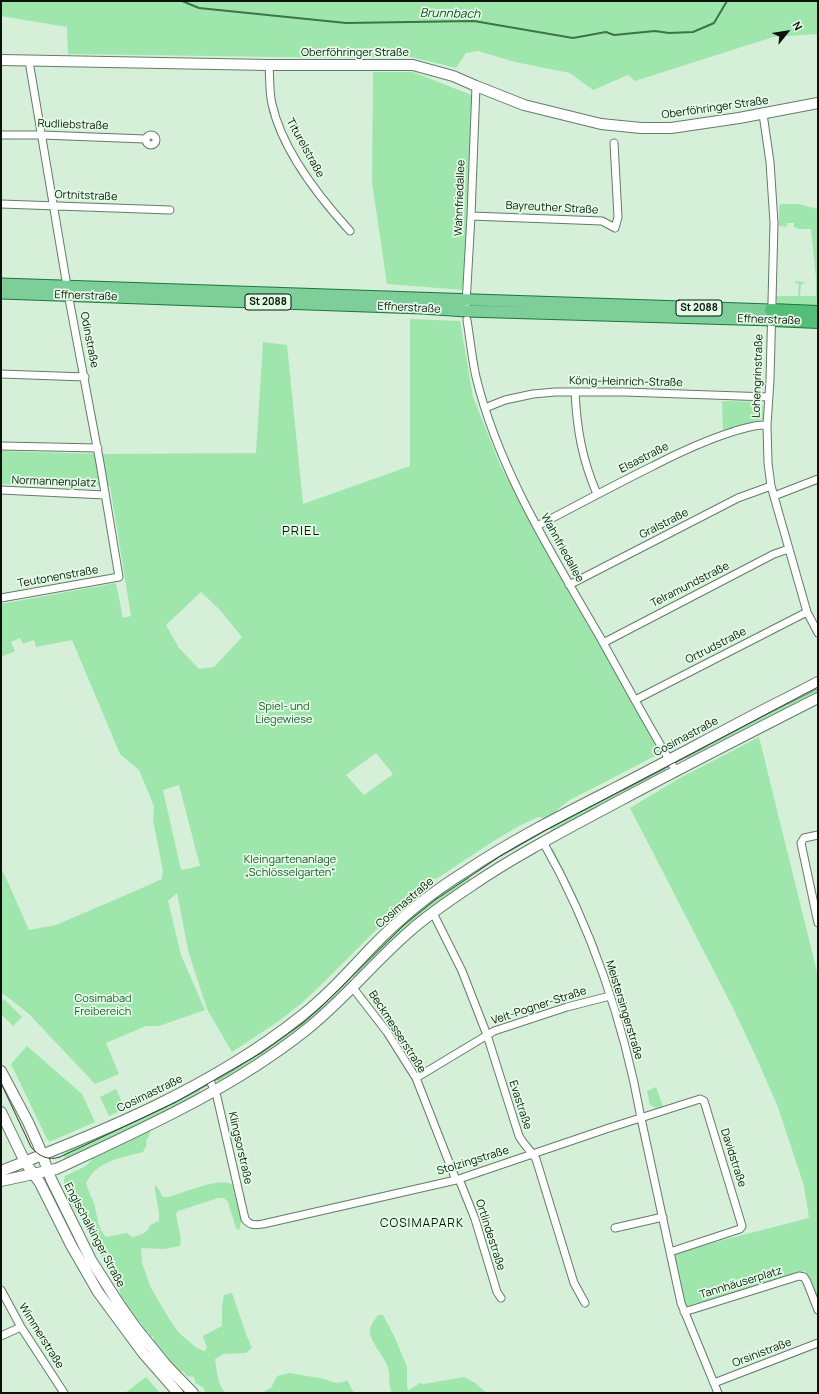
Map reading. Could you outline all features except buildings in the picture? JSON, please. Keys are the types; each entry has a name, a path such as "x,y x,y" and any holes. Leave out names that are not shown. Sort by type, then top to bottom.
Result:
{"highway":[{"name":"Effnerstraße","path":"771,315 818,312"},
{"name":"Effnerstraße","path":"771,315 818,322"}],"main road":[{"name":"Oberföhringer Straße","path":"1,60 412,65 440,71 524,105 548,112 601,124 641,128 671,128 763,114 818,103"},
{"name":"Effnerstraße","path":"1,284 69,291 467,311 771,315"},
{"name":"Effnerstraße","path":"1,293 69,291"},
{"name":"Effnerstraße","path":"467,311 627,305 771,315"},
{"name":"Cosimastraße","path":"1,1171 107,1128 209,1078 259,1048 313,1007 400,921 440,889 494,852 535,829 818,682"},
{"path":"1,1181 47,1171 65,1165 215,1091 284,1048 353,988 410,931 432,913 472,885 543,842 676,771 818,698"},
{"path":"535,829 543,842"},
{"name":"Englschalkinger Straße","path":"1,1071 28,1122 47,1171 92,1260 119,1304 151,1347 193,1393"},
{"name":"Englschalkinger Straße","path":"1,1112 25,1162 40,1184 82,1266 98,1292 143,1354 178,1393"}],"street":[{"name":"Odinstraße","path":"29,60 98,448 119,577"},
{"name":"Titurelstraße","path":"270,64 271,103 279,129 305,174 326,204 350,231"},
{"name":"Wahnfriedallee","path":"476,86 467,311 471,351 476,377 485,408 506,462 537,526 676,771"},
{"name":"Lohengrinstraße","path":"763,114 770,162 773,203 769,397 767,425 768,463 771,486 807,612 818,633"},
{"name":"Rudliebstraße","path":"1,135 145,139"},
{"name":"Bayreuther Straße","path":"471,216 602,221 616,228 618,217 614,143"},
{"name":"Ortnitstraße","path":"1,204 170,210"},
{"path":"1,374 85,378"},
{"path":"575,392 576,417 580,442 587,470 597,494"},
{"name":"König-Heinrich-Straße","path":"485,408 505,400 533,394 575,392 624,392 769,397"},
{"name":"Elsastraße","path":"537,526 597,494 690,448 714,438 758,424 767,425"},
{"path":"1,446 98,448"},
{"path":"774,496 818,479"},
{"name":"Gralstraße","path":"570,585 738,498 771,486"},
{"name":"Normannenplatz","path":"1,490 105,495"},
{"name":"Telramundstraße","path":"603,643 774,554 789,549"},
{"name":"Teutonenstraße","path":"1,598 119,577"},
{"name":"Ortrudstraße","path":"635,700 807,612"},
{"path":"818,835 804,838 800,843 818,923"},
{"name":"Meistersingerstraße","path":"543,842 586,932 624,1039 684,1312 718,1393"},
{"name":"Evastraße","path":"432,913 462,972 487,1035 518,1136 536,1159 574,1283 585,1303"},
{"name":"Beckmesserstraße","path":"353,988 387,1032 416,1078 458,1180"},
{"name":"Veit-Pogner-Straße","path":"416,1078 494,1031 610,996"},
{"name":"Klingsorstraße","path":"209,1078 215,1091 244,1212 248,1223"},
{"name":"Stolzingstraße","path":"248,1223 253,1225 263,1224 458,1180 700,1099"},
{"name":"Davidstraße","path":"670,1252 740,1229 742,1226 704,1101 700,1099"},
{"name":"Ortlindestraße","path":"458,1180 474,1219 500,1298"},
{"path":"614,1228 663,1217"},
{"name":"Tannhäuserplatz","path":"684,1312 799,1276 804,1277 807,1282 818,1310"},
{"name":"Wimmerstraße","path":"1,1290 22,1327 64,1393"},
{"path":"1,1336 22,1327"},
{"name":"Orsinistraße","path":"714,1383 818,1343"}],"green space":[{"path":"1,1 818,1 818,34 773,37 635,81 628,75 593,90 570,73 515,62 478,51 466,53 456,68 411,57 349,58 68,54 67,27 1,16"},
{"path":"373,72 413,72 474,96 464,290 387,284 372,182"},
{"path":"781,204 798,204 818,209 818,306 780,305 777,302 775,296 798,296 799,284 795,283 796,281 804,282 801,284 800,296 816,296 816,277 811,229 799,229 794,227 794,223 787,223 787,227 779,226 779,206"},
{"path":"410,319 460,321 473,397 501,467 659,747 661,755 653,757 568,801 558,809 556,815 551,819 538,817 517,827 436,879 434,878 395,911 303,1002 279,1021 232,1052 207,1009 189,954 177,893 168,901 181,955 205,1010 159,1026 146,1026 106,1043 119,1074 95,1084 29,1014 5,995 1,994 1,869 29,930 56,925 162,879 163,871 153,820 154,806 139,770 120,754 72,640 36,647 34,640 23,644 20,638 11,642 15,651 1,657 1,604 116,583 123,618 131,616 110,486 1,484 1,451 104,454 256,453 263,342 287,345 303,504 410,466","holes":["201,592 220,610 242,637 214,667 199,669 179,648 166,625","376,753 393,774 364,795 346,775","179,785 200,866 181,870 163,790"]},
{"path":"722,401 759,402 763,406 763,419 723,431"},
{"path":"818,684 818,695 689,762 685,754"},
{"path":"759,737 818,976 818,1302 805,1271 686,1307 673,1253 809,1218 804,1186 778,1107 733,1008 630,808 678,779"},
{"path":"663,765 668,773 553,834 549,825"},
{"path":"553,848 576,895 599,950 597,949 575,896 559,863 556,863 550,850"},
{"path":"466,873 472,883 357,981 351,974 409,917"},
{"path":"348,977 355,984 322,1015 220,1084 216,1078"},
{"path":"4,999 22,1017 13,1026 1,1014 1,1002"},
{"path":"27,1046 82,1094 95,1122 54,1140 49,1141 47,1139 11,1064"},
{"path":"197,1086 202,1095 121,1133 66,1162 63,1154 66,1153 65,1151 122,1125"},
{"path":"656,1087 663,1106 656,1108 650,1105 647,1091"},
{"path":"116,1089 125,1109 109,1116 100,1097"},
{"path":"147,1129 151,1132 146,1141 147,1144 143,1152 111,1161 97,1169 86,1183 94,1204 99,1226 106,1237 127,1233 132,1237 137,1236 143,1234 150,1225 159,1221 155,1190 156,1185 163,1197 168,1197 209,1184 232,1184 242,1220 239,1230 236,1228 228,1202 224,1198 218,1198 178,1211 176,1214 181,1239 180,1246 164,1249 141,1248 142,1263 151,1288 179,1333 197,1348 204,1351 207,1348 203,1336 222,1326 222,1306 224,1295 232,1293 252,1348 246,1353 224,1354 215,1359 219,1382 226,1393 205,1393 204,1388 195,1383 194,1377 187,1376 183,1372 173,1368 168,1362 165,1354 161,1352 152,1342 154,1340 153,1336 149,1337 149,1332 145,1333 141,1323 134,1318 133,1314 131,1315 124,1305 125,1301 119,1290 120,1283 112,1274 109,1269 109,1263 104,1261 92,1237 86,1229 91,1220 86,1217 82,1219 79,1216 69,1199 64,1186 65,1176 84,1167 92,1159"},
{"path":"378,1315 383,1315 395,1338 407,1367 407,1388 409,1390 420,1383 424,1384 464,1377 475,1383 487,1393 392,1393 389,1371 373,1342 370,1331 372,1323"},
{"path":"289,1373 336,1382 347,1380 354,1393 261,1393 271,1388 277,1376"},
{"path":"146,1377 160,1393 125,1393"}],"waterway":[{"name":"Brunnbach","path":"182,1 199,8 346,23 474,21 573,38 606,32 614,35 655,31 669,33 693,32 714,23 727,1"}],"tram line":[{"path":"1,1083 31,1147 37,1153 48,1158 60,1157 176,1102 261,1053 303,1023 404,925 435,900 499,857 548,829 818,687"}],"district":[{"name":"PRIEL","path":"301,531"},
{"name":"COSIMAPARK","path":"422,1224"}],"park label":[{"name":"Spiel- und Liegewiese","path":"284,713"},
{"name":"Kleingartenanlage „Schlösselgarten“","path":"290,866"},
{"name":"Cosimabad Freibereich","path":"103,1005"}]}
